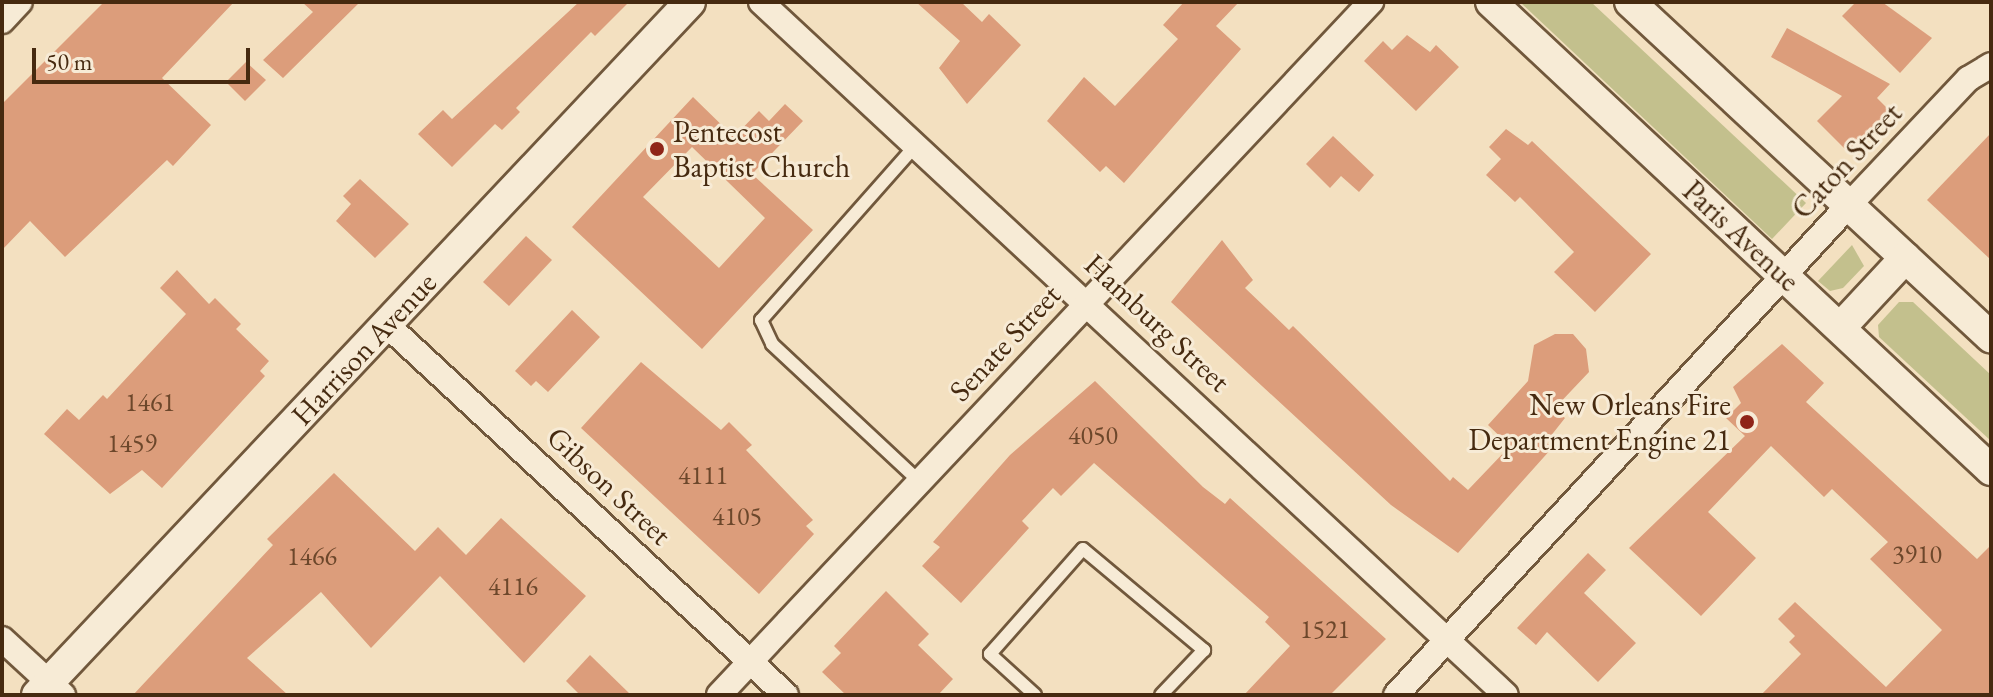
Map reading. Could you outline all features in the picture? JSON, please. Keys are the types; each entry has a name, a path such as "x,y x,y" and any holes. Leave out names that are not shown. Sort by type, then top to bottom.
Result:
{"street":[{"path":"2,21 20,2"},
{"name":"Harrison Avenue","path":"50,691 690,2"},
{"name":"Hamburg Street","path":"761,2 1088,302 1506,695"},
{"name":"Senate Street","path":"719,695 1371,2"},
{"name":"Paris Avenue","path":"1491,2 1991,470"},
{"path":"1630,2 1991,338"},
{"name":"Caton Street","path":"1396,695 1848,206 1968,79 1991,65"},
{"path":"1840,328 1905,258"},
{"name":"Gibson Street","path":"387,325 786,695"},
{"path":"2,639 50,691"}],"lane":[{"path":"916,145 761,320 772,344 919,481"},
{"path":"1035,695 990,654 1083,549 1204,650 1161,695"}],"shaded area":[{"path":"1520,2 1591,2 1806,203 1772,239"},
{"path":"1852,245 1864,266 1843,288 1830,291 1818,281"},
{"path":"1899,302 1913,302 1991,375 1991,441 1879,337 1878,325"}],"building":[{"path":"104,2 234,2 162,78 211,125 173,166 167,160 65,257 30,221 2,250 2,104"},
{"path":"302,2 360,2 283,78 263,60 313,12"},
{"path":"579,2 629,2 595,36 591,32 516,108 520,112 502,130 495,124 452,167 418,134 443,110 452,119"},
{"path":"916,2 961,2 982,22 989,14 1021,45 967,104 939,68 960,41"},
{"path":"1184,2 1239,2 1216,26 1241,49 1124,183 1106,166 1100,172 1047,121 1084,77 1115,106 1178,39 1163,25"},
{"path":"1856,2 1882,2 1932,38 1900,73 1842,16"},
{"path":"1787,28 1890,84 1877,98 1891,112 1850,154 1817,121 1842,96 1771,57"},
{"path":"1407,35 1430,52 1436,45 1459,67 1416,111 1364,61 1383,41 1392,50"},
{"path":"246,62 266,80 245,101 226,82"},
{"path":"693,97 734,137 759,111 769,121 785,104 803,121 752,174 813,230 702,349 572,227","holes":["692,147 765,218 719,268 643,197"]},
{"path":"1506,129 1528,145 1532,141 1651,254 1595,312 1554,272 1574,252 1520,197 1515,202 1486,175 1501,159 1489,147"},
{"path":"1991,133 1991,260 1927,200"},
{"path":"1333,136 1374,175 1359,192 1341,176 1330,188 1306,164"},
{"path":"360,179 409,224 375,258 336,221 351,204 343,196"},
{"path":"526,236 552,260 509,306 483,282"},
{"path":"1222,240 1253,280 1245,288 1289,330 1293,326 1450,481 1453,477 1468,490 1510,446 1488,425 1528,381 1534,345 1555,334 1573,334 1586,349 1589,372 1554,409 1565,418 1546,442 1552,448 1458,553 1391,505 1171,302"},
{"path":"177,270 209,304 215,298 241,324 236,329 269,361 260,371 265,376 162,488 142,470 110,494 44,434 67,409 79,420 103,395 107,399 186,314 160,288"},
{"path":"572,310 600,337 548,392 536,381 531,386 515,371"},
{"path":"1782,344 1824,383 1806,402 1977,559 1991,545 1991,695 1761,695 1801,654 1789,642 1795,636 1778,619 1795,602 1886,687 1942,630 1870,559 1888,542 1832,489 1824,497 1771,446 1708,512 1756,558 1701,616 1629,548 1745,436 1726,418 1741,403 1733,387"},
{"path":"641,362 721,430 729,422 752,445 746,450 813,520 806,526 814,534 759,594 581,428"},
{"path":"1095,381 1203,487 1225,504 1230,498 1386,639 1330,695 1244,695 1290,646 1265,622 1269,617 1094,463 1061,496 1053,488 1022,521 1029,528 961,603 922,566 940,547 933,542 1010,455"},
{"path":"334,473 415,551 438,527 466,555 501,518 586,596 524,663 440,576 371,648 321,592 247,658 288,695 133,695 273,545 267,539"},
{"path":"1588,553 1606,570 1584,593 1636,643 1598,682 1547,632 1536,645 1517,628"},
{"path":"886,591 929,634 918,645 953,679 938,695 846,695 822,672 841,653 834,646"},
{"path":"590,655 631,695 580,695 566,681"}],"place":[{"name":"Pentecost Baptist Church","path":"657,149"},
{"name":"New Orleans Fire Department Engine 21","path":"1747,422"}]}
